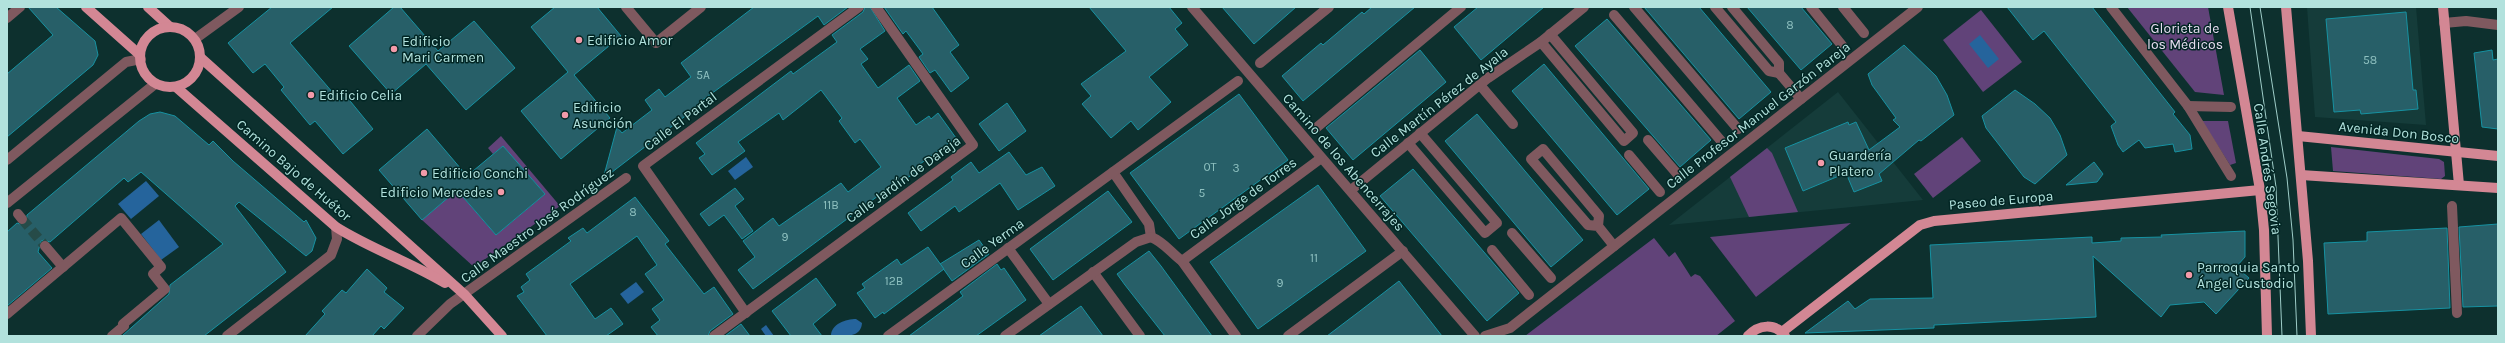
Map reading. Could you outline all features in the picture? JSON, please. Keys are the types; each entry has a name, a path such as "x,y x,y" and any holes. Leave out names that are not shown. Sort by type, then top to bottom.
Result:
{"main road":[{"path":"86,7 140,57 143,69 155,84 164,87 176,87 186,83 194,77 201,58 195,39 187,32 170,27 148,7"},
{"name":"Calle Andrés Segovia","path":"2228,7 2260,190 2264,230 2267,336"},
{"name":"Calle Andrés Segovia","path":"2286,7 2298,136 2311,336"},
{"path":"2443,7 2459,185"},
{"path":"140,57 146,40 159,29 170,27"},
{"name":"Camino Bajo de Huétor","path":"201,58 465,295 502,336"},
{"name":"Camino Bajo de Huétor","path":"176,87 336,227 365,245 402,259 465,295"},
{"name":"Avenida Don Bosco","path":"2298,136 2498,156"},
{"path":"2301,176 2498,188"},
{"name":"Paseo de Europa","path":"1784,334 1920,225 1934,221 2260,190"},
{"path":"1748,336 1760,328 1768,326 1784,334"}],"street":[{"path":"7,18 20,7"},
{"path":"195,39 239,7"},
{"path":"626,7 656,43 701,7"},
{"name":"Calle El Partal","path":"746,313 643,166 859,7"},
{"name":"Calle Jardín de Daraja","path":"714,336 973,145 876,7"},
{"name":"Camino de los Abencerrajes","path":"1192,7 1320,159 1351,190 1475,336"},
{"path":"1260,63 1329,7"},
{"path":"1316,128 1460,7"},
{"name":"Calle Martín Pérez de Ayala","path":"1351,190 1480,85 1541,42 1584,7"},
{"path":"1634,7 1738,129"},
{"path":"1715,7 1769,71 1779,73 1801,99"},
{"path":"1732,7 1779,63 1779,73"},
{"name":"Calle Profesor Manuel Garzón Pareja","path":"1811,7 1844,48"},
{"name":"Calle Profesor Manuel Garzón Pareja","path":"1843,7 1864,33"},
{"name":"Calle Profesor Manuel Garzón Pareja","path":"1486,336 1510,328 1918,7"},
{"path":"2111,7 2188,106 2231,176"},
{"path":"1614,15 1722,142"},
{"path":"2444,23 2466,22 2498,25"},
{"path":"1541,42 1624,141 1633,133 1550,34"},
{"path":"7,160 126,62 140,57"},
{"name":"Calle Yerma","path":"888,336 1238,81"},
{"path":"7,203 155,84"},
{"path":"1480,85 1512,124"},
{"path":"2188,106 2231,107"},
{"path":"1408,143 1485,233 1497,223 1420,134"},
{"name":"Calle Profesor Manuel Garzón Pareja","path":"1648,140 1679,176"},
{"path":"1598,226 1588,225 1531,159 1543,149 1599,216 1598,226 1614,246"},
{"name":"Calle Profesor Manuel Garzón Pareja","path":"1629,155 1660,192"},
{"name":"Calle Jorge de Torres","path":"1182,261 1320,159"},
{"path":"1113,172 1150,224 1151,237"},
{"name":"Calle Maestro José Rodríguez","path":"417,336 450,304 465,295 626,178"},
{"path":"2452,206 2457,312"},
{"path":"7,314 121,218 161,266 153,274 165,289 123,324 124,326 112,336"},
{"path":"228,336 331,255 337,240 336,227"},
{"path":"1512,233 1550,278"},
{"path":"1005,336 1136,242 1151,237 1162,241 1171,253 1182,261 1236,336"},
{"path":"45,246 63,267"},
{"path":"1008,248 1049,304"},
{"path":"1492,250 1529,294"},
{"path":"1288,336 1403,251"},
{"path":"1093,272 1140,336"}],"shaded area":[{"path":"2307,7 2416,7 2426,125 2315,117"},
{"name":"Guardería Platero","path":"1838,92 1923,200 1669,225"}],"green space":[{"name":"Glorieta de los Médicos","path":"2127,7 2208,7 2224,95 2195,92"},
{"path":"1981,10 2022,62 1983,92 1943,40"},
{"path":"2202,121 2228,121 2236,163 2230,165"},
{"path":"501,136 560,206 474,267 422,220 457,190 496,235 545,194 503,146 493,154 488,148"},
{"path":"1962,137 1981,161 1933,198 1914,174"},
{"path":"2331,147 2439,159 2444,162 2445,176 2441,179 2333,171"},
{"path":"1767,148 1772,153 1798,212 1749,217 1730,177"},
{"path":"1851,223 1756,297 1710,237"},
{"path":"1654,238 1669,257 1675,252 1691,277 1695,274 1700,276 1735,321 1716,336 1525,336"}],"water":[{"path":"1980,35 1999,59 1988,68 1969,44"},
{"path":"746,157 753,167 735,180 728,171"},
{"path":"146,181 159,196 131,219 118,204"},
{"path":"159,220 179,247 161,260 141,234"},
{"path":"636,282 644,292 628,304 620,294"},
{"path":"856,319 862,323 858,332 850,336 831,336 836,325 844,321"},
{"path":"766,325 774,336 766,336 761,329"}],"building":[{"path":"28,7 56,7 95,41 98,55 93,65 7,137 7,74 53,35"},
{"path":"272,7 333,7 290,43 340,101 346,96 373,129 343,154 315,121 310,125 281,90 284,87 265,64 253,73 228,43"},
{"path":"394,7 400,7 438,51 474,21 515,68 466,110 426,64 391,94 349,46"},
{"path":"555,7 597,7 621,36 574,75 610,118 561,159 521,111 568,72 531,27"},
{"path":"754,7 848,7 824,25 818,16 700,102 701,104 603,179 617,127 622,133 652,110 645,100 659,89 665,97 691,77 681,63"},
{"path":"865,7 870,7 885,31 860,49 868,59 861,64 878,88 909,65 920,81 897,98 916,125 929,116 931,119 938,113 956,138 920,164 923,167 896,186 894,184 753,289 738,270 755,257 743,241 773,218 779,226 841,183 848,192 881,167 860,139 855,143 839,121 842,118 821,90 783,120 779,113 738,142 745,151 712,175 699,158 705,154 696,143 791,71 793,74 837,42 832,35 863,12"},
{"path":"884,7 932,7 959,45 950,52 969,78 951,92 935,70 930,73 919,57 923,54 906,31 903,34"},
{"path":"1089,7 1169,7 1182,23 1175,29 1188,45 1149,77 1171,102 1138,130 1131,121 1111,138 1082,104 1091,96 1081,84 1126,51"},
{"path":"1222,7 1296,7 1254,44"},
{"path":"1372,7 1415,7 1303,101 1282,76 1321,43 1323,45 1362,12 1364,14"},
{"path":"1478,7 1544,7 1481,60 1454,27"},
{"path":"1644,7 1699,7 1771,92 1739,119"},
{"path":"1747,7 1801,7 1832,44 1801,70"},
{"path":"2007,7 2092,7 2175,112 2173,114 2190,135 2192,149 2175,152 2173,144 2145,148 2139,140 2123,152 2118,145 2111,126 2116,122 2044,31 2033,40"},
{"path":"2406,12 2413,90 2416,90 2418,109 2361,114 2360,110 2334,112 2326,19"},
{"path":"1607,19 1711,140 1680,167 1575,46"},
{"path":"1904,45 1936,76 1947,95 1954,115 1921,141 1919,140 1879,174 1882,181 1854,192 1846,173 1803,191 1785,148 1848,122 1849,125 1856,122 1869,150 1900,127 1893,120 1896,118 1872,85 1868,74"},
{"path":"1420,50 1446,82 1353,160 1326,128"},
{"path":"2492,50 2493,60 2498,59 2498,129 2482,127 2474,53"},
{"path":"1544,64 1649,189 1617,215 1512,91"},
{"path":"2015,90 2035,104 2050,118 2060,135 2067,155 2035,184 2024,177 1986,128 1982,116"},
{"path":"1239,94 1288,160 1179,239 1130,173"},
{"path":"1007,103 1026,131 999,151 979,124"},
{"path":"160,112 175,116 209,145 213,141 233,161 304,222 306,220 316,238 312,251 306,256 239,202 235,206 286,272 204,336 122,336 169,294 170,285 223,244 141,172 128,182 124,178 50,242 44,240 41,241 38,252 52,268 7,306 7,232 17,223 23,225 26,224 27,215 139,121 150,114"},
{"path":"1477,114 1583,240 1551,267 1445,141"},
{"path":"427,129 467,176 503,146 545,194 496,235 457,190 422,220 379,170"},
{"path":"1009,152 1026,175 1042,167 1055,186 1018,210 1000,183 959,212 955,206 921,231 908,213 953,180 951,177 971,162 979,173"},
{"path":"2094,162 2103,174 2097,182 2066,185"},
{"path":"1413,169 1519,293 1487,321 1380,196"},
{"path":"1318,185 1366,251 1258,329 1210,262"},
{"path":"735,188 744,199 735,206 753,231 742,239 724,215 709,226 700,214"},
{"path":"1108,191 1132,222 1053,280 1030,249"},
{"path":"635,197 669,241 665,244 704,294 714,287 733,314 710,331 708,336 658,336 651,327 660,320 652,309 664,300 645,274 657,265 637,236 570,284 595,319 611,308 623,324 606,336 547,336 517,296 524,292 521,287 530,280 526,274 571,241 568,238 583,228 587,233"},
{"path":"2498,224 2498,306 2463,307 2459,227"},
{"path":"2447,228 2450,308 2328,314 2324,243 2367,241 2367,232"},
{"path":"2245,231 2245,257 2236,267 2249,278 2216,314 2204,302 2170,305 2161,317 2093,256 2096,317 1934,325 1934,328 1805,333 1848,301 1855,309 1870,299 1933,298 1930,245 2092,237 2092,243 2121,241 2121,238 2162,237 2161,235"},
{"path":"979,240 989,254 952,281 940,264"},
{"path":"928,247 944,269 884,314 883,312 875,318 857,293 865,288 862,284 897,259 901,265"},
{"path":"1149,251 1212,336 1165,336 1125,285 1117,274"},
{"path":"997,264 1001,270 1004,268 1026,300 976,336 909,336 963,296 960,292"},
{"path":"367,269 387,288 384,292 404,308 384,329 381,326 372,336 305,336 325,314 322,311 342,290 346,293"},
{"path":"816,278 836,305 813,324 822,336 791,336 772,311"},
{"path":"1399,281 1442,336 1327,336 1360,311"},
{"path":"1081,306 1103,336 1039,336"},
{"path":"741,324 750,336 725,336"}],"tunnel":[{"path":"22,219 45,246"}],"tram line":[{"path":"2250,7 2276,187 2282,336"},
{"path":"2260,7 2287,178 2293,240 2297,336"}],"place":[{"name":"Edificio Amor","path":"579,40"},
{"name":"Edificio Mari Carmen","path":"394,49"},
{"name":"Edificio Celia","path":"311,95"},
{"name":"Edificio Asunción","path":"565,115"},
{"name":"Guardería Platero","path":"1821,163"},
{"name":"Edificio Conchi","path":"424,173"},
{"name":"Edificio Mercedes","path":"501,192"},
{"name":"Parroquia Santo Ángel Custodio","path":"2189,275"}]}
